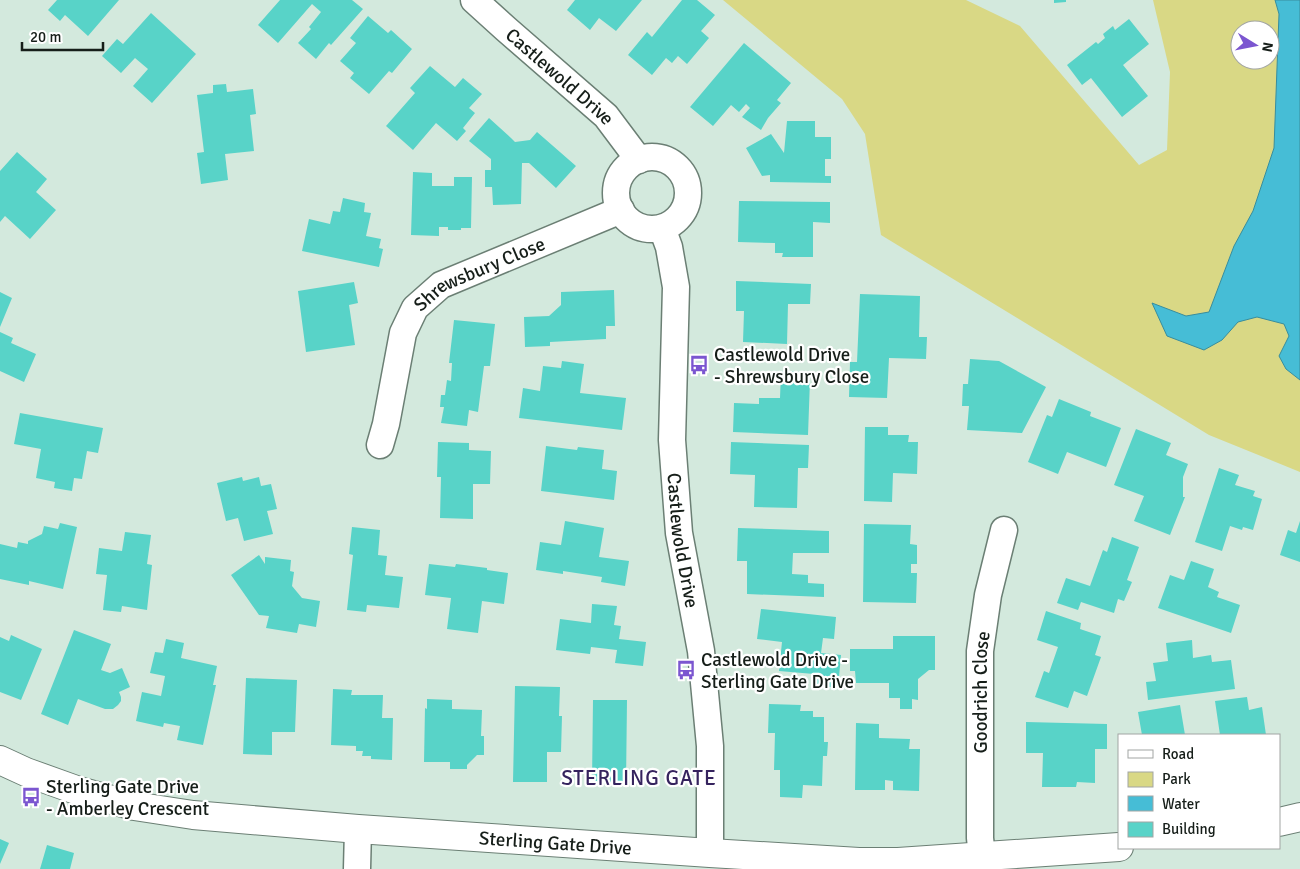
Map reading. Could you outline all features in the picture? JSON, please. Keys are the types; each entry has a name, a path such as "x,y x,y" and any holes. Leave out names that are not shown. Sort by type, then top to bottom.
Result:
{"street":[{"name":"Castlewold Drive","path":"474,0 606,116 639,160"},
{"path":"651,157 673,164 681,172 686,182 688,193 686,205 681,215 672,223 662,228 650,229 638,226 628,219 621,210 617,199 617,187 629,166 639,160 651,157"},
{"name":"Shrewsbury Close","path":"380,445 386,424 403,333 415,308 441,285 621,210"},
{"name":"Castlewold Drive","path":"662,228 669,247 676,287 672,440 679,533 701,651 710,746 710,853"},
{"name":"Goodrich Close","path":"982,857 980,838 980,651 988,595 1004,530"},
{"name":"Sterling Gate Drive","path":"0,760 79,792 134,806 193,815 358,829 859,862 898,862 1118,847"},
{"path":"1280,822 1300,817"},
{"path":"357,869 358,829"}],"green space":[{"path":"723,0 966,0 1020,26 1139,165 1167,150 1170,72 1153,0 1300,0 1300,472 1209,435 881,235 865,134 842,99"}],"water":[{"path":"1275,0 1300,0 1300,380 1286,369 1279,356 1289,336 1284,324 1257,317 1238,322 1222,340 1204,350 1167,336 1152,303 1186,316 1209,312 1234,246 1253,211 1274,148 1277,70 1280,70 1279,14"}],"building":[{"path":"57,0 119,0 88,36 65,15 60,21 48,10"},
{"path":"280,0 352,0 363,9 316,59 298,43 311,29 309,27 321,12 312,4 278,43 258,25"},
{"path":"575,0 642,0 616,31 599,18 590,30 567,10"},
{"path":"682,0 697,0 715,15 701,31 709,38 687,64 678,56 672,63 666,58 652,75 628,55 647,32 652,37"},
{"path":"1054,0 1066,0 1066,2 1054,3"},
{"path":"151,13 196,54 152,103 133,86 148,69 135,58 121,73 102,56 117,39 123,44"},
{"path":"368,16 388,33 391,30 412,49 392,73 389,71 369,94 350,78 354,73 340,61 356,43 350,38"},
{"path":"1129,19 1149,44 1123,65 1148,96 1122,117 1091,78 1082,85 1067,65 1096,42 1098,44 1105,38 1103,34 1113,26 1115,30"},
{"path":"744,43 791,83 777,100 781,103 768,118 761,130 742,117 750,108 746,104 739,112 731,105 713,126 690,107"},
{"path":"430,66 455,87 463,78 482,94 469,108 475,113 463,128 466,131 457,141 436,123 413,150 386,126 415,93 410,88"},
{"path":"226,84 227,92 253,89 256,114 250,115 254,151 225,154 228,180 201,184 197,153 204,152 197,95 213,93 213,85"},
{"path":"489,118 515,142 530,140 537,132 576,166 556,188 529,163 522,163 521,204 493,205 492,187 485,187 485,170 491,170 491,159 469,141"},
{"path":"787,121 815,121 815,137 831,137 831,159 825,159 825,176 831,176 831,183 770,182 770,175 762,176 746,148 771,134 784,153"},
{"path":"17,152 47,179 36,192 56,210 30,239 5,216 0,222 0,171"},
{"path":"413,172 432,173 432,186 454,186 454,177 472,177 471,228 448,230 448,227 439,227 439,236 411,235"},
{"path":"343,198 365,203 364,212 371,213 366,236 381,239 379,248 383,249 379,267 302,251 309,219 330,224 333,211 340,212"},
{"path":"739,201 830,202 830,223 813,222 813,257 782,257 783,253 775,253 775,243 738,242"},
{"path":"736,281 811,284 810,304 788,304 787,344 743,342 744,311 736,311"},
{"path":"354,282 358,303 349,305 355,345 306,352 298,291"},
{"path":"614,290 615,326 606,326 606,339 550,342 550,346 525,347 524,317 549,316 561,305 561,292"},
{"path":"0,292 12,298 0,327"},
{"path":"860,294 920,296 919,337 927,337 926,359 889,358 887,398 849,397 850,362 857,362"},
{"path":"454,320 495,324 490,366 484,366 478,412 469,410 467,426 441,423 444,407 440,407 441,395 445,395 447,380 451,381 452,363 449,363"},
{"path":"0,332 13,338 11,343 36,354 24,382 0,371"},
{"path":"970,359 999,361 1046,387 1022,433 967,430 969,406 962,406 963,384 968,384"},
{"path":"562,361 584,364 580,393 626,398 622,430 519,418 523,388 540,391 543,366 561,368"},
{"path":"781,371 802,372 802,380 810,380 808,435 733,432 734,403 759,404 759,398 780,398"},
{"path":"1059,399 1091,412 1090,416 1121,428 1106,467 1067,452 1058,474 1028,462 1047,415 1052,417"},
{"path":"20,413 103,428 98,453 87,451 82,479 74,478 72,491 54,488 55,482 36,478 41,449 14,444"},
{"path":"865,427 888,427 888,435 909,435 908,442 918,442 917,474 893,473 892,502 864,501"},
{"path":"1136,429 1171,443 1166,455 1188,464 1183,477 1183,497 1185,497 1170,535 1134,521 1144,496 1114,485"},
{"path":"438,442 469,443 469,450 491,451 490,484 473,484 473,519 440,518 441,477 437,477"},
{"path":"731,442 809,445 808,468 798,468 797,508 754,507 755,475 730,474"},
{"path":"546,446 577,450 578,447 604,450 602,469 617,471 614,500 541,491"},
{"path":"1219,468 1239,475 1235,485 1255,491 1253,496 1262,499 1253,530 1243,527 1242,530 1230,526 1222,551 1195,542"},
{"path":"242,477 243,481 259,477 261,486 271,484 277,509 267,511 273,534 244,541 238,518 226,521 217,483"},
{"path":"565,521 604,528 599,557 629,561 625,586 601,582 602,577 563,571 563,574 536,570 540,542 561,545"},
{"path":"1300,521 1300,562 1280,555 1288,530 1296,533"},
{"path":"60,523 77,527 63,589 29,581 29,585 0,579 0,544 17,548 18,542 28,544 28,541 42,534 44,526 58,529"},
{"path":"864,524 911,525 910,544 917,545 917,564 911,564 911,573 917,573 916,603 863,602"},
{"path":"352,527 380,530 378,555 387,556 385,575 403,577 399,608 367,605 366,612 347,610 353,555 349,554"},
{"path":"738,528 829,531 829,553 793,553 792,574 808,575 808,583 824,584 824,597 747,594 747,561 737,561"},
{"path":"125,532 151,535 147,564 152,565 147,610 122,606 121,612 103,610 107,575 96,574 99,548 122,551"},
{"path":"1112,537 1139,547 1127,580 1132,582 1124,601 1118,599 1114,613 1081,602 1078,610 1057,603 1066,578 1090,586 1103,550 1107,552"},
{"path":"259,555 265,564 265,557 291,560 290,571 294,572 292,586 302,598 320,601 316,627 299,624 297,633 266,628 269,616 259,615 231,575"},
{"path":"1191,561 1214,569 1208,587 1219,592 1217,597 1240,605 1231,633 1158,608 1170,575 1184,580"},
{"path":"429,564 455,567 456,564 508,573 504,604 482,601 478,633 447,629 451,598 425,595"},
{"path":"592,604 617,606 614,625 621,626 619,639 646,642 643,666 615,663 617,650 591,647 590,654 556,650 560,619 591,623"},
{"path":"761,609 836,617 834,639 823,638 821,653 841,655 838,688 812,685 814,674 779,671 782,642 757,639"},
{"path":"1046,611 1081,623 1080,629 1101,636 1095,655 1101,657 1087,696 1074,691 1068,708 1035,697 1044,671 1049,673 1058,647 1037,640"},
{"path":"74,630 111,644 101,670 110,673 122,668 130,687 119,692 121,701 113,709 105,709 78,699 68,725 41,714"},
{"path":"11,635 42,649 21,700 0,692 0,637 9,641"},
{"path":"893,636 935,636 935,670 929,670 918,679 918,700 912,699 912,709 900,709 900,698 889,698 889,683 856,683 855,671 850,671 850,649 893,649"},
{"path":"166,639 184,643 181,658 217,666 213,685 216,685 203,745 177,740 180,726 164,723 163,727 136,721 142,692 161,696 165,676 150,673 155,652 163,653"},
{"path":"1192,640 1193,658 1211,655 1212,662 1231,660 1235,689 1148,700 1146,682 1156,681 1153,663 1168,661 1166,643"},
{"path":"246,678 297,680 295,732 272,732 272,755 243,754"},
{"path":"515,686 560,687 559,716 562,716 561,752 547,752 547,782 513,782"},
{"path":"333,689 352,690 351,695 383,695 382,718 393,718 392,760 371,759 371,756 362,756 363,751 356,751 356,746 331,745"},
{"path":"1247,697 1249,710 1262,707 1266,734 1220,734 1215,701"},
{"path":"427,699 452,700 452,709 482,710 481,736 484,736 484,755 477,755 467,765 467,769 450,769 450,762 424,762 425,708 427,709"},
{"path":"593,700 627,700 626,784 592,783"},
{"path":"769,704 801,705 800,711 813,711 813,717 824,717 824,742 828,742 827,756 823,756 822,786 803,785 802,798 780,797 780,770 774,770 775,733 768,733"},
{"path":"1180,705 1185,734 1142,734 1138,712"},
{"path":"1026,722 1107,724 1107,749 1095,749 1095,783 1077,782 1076,787 1042,787 1043,753 1026,753"},
{"path":"856,723 879,724 879,738 910,739 909,749 920,749 919,791 893,790 893,781 885,780 885,790 855,790"},
{"path":"0,839 9,843 0,864"},
{"path":"47,845 74,853 70,869 40,869"}],"place":[{"name":"Castlewold Drive - Shrewsbury Close","path":"699,365"},
{"name":"Castlewold Drive - Sterling Gate Drive","path":"686,670"},
{"name":"Sterling Gate Drive - Amberley Crescent","path":"31,797"}],"district":[{"name":"STERLING GATE","path":"639,778"}]}
